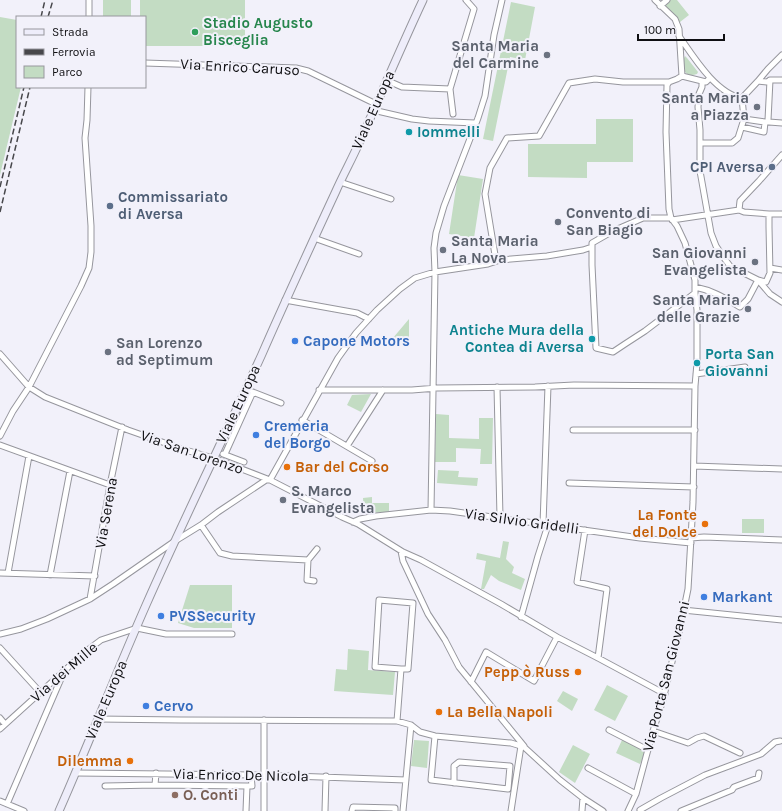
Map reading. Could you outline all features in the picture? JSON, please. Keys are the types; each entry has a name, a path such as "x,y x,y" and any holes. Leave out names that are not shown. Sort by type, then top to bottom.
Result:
{"main road":[{"name":"Viale Europa","path":"59,811 175,541 285,300 358,145 423,0"}],"street":[{"path":"89,0 89,16"},
{"path":"453,114 450,89 474,9 466,0"},
{"path":"431,510 435,272 434,248 436,233 444,206 485,96 494,35 502,0"},
{"path":"655,0 675,19 679,36 682,76"},
{"path":"660,6 667,0"},
{"path":"679,36 710,78 726,92 742,98"},
{"path":"700,143 732,143 738,138 744,120 742,98 782,55"},
{"name":"Via Enrico Caruso","path":"146,63 296,68 308,71 375,107 412,119 475,123"},
{"path":"496,261 485,194 490,168 507,138 539,136 569,83 595,79 623,82 669,82 682,76 706,82 710,78"},
{"path":"386,80 402,87 450,89"},
{"path":"758,81 767,82 770,80 782,80"},
{"path":"742,128 764,132 768,120 770,80"},
{"path":"702,81 698,107 700,171 711,233 716,246 730,266 758,280 766,282 770,274 768,227 769,214"},
{"path":"669,82 667,85 666,132 669,209 672,219"},
{"path":"0,436 28,387 89,268 91,252 91,226 86,138 88,88"},
{"path":"744,120 782,123"},
{"path":"739,210 740,201 760,181 782,155"},
{"path":"340,182 391,199"},
{"path":"695,293 645,331 613,352 596,348 592,243 627,224 643,218 672,219 739,210 744,212 782,214"},
{"name":"Via Porta San Giovanni","path":"628,811 636,794 653,731 665,694 688,589 694,487 697,320 695,280 685,244 677,226 672,219"},
{"path":"314,238 359,254"},
{"path":"0,634 22,629 90,599 266,480 270,480 302,420 338,358 356,333 369,319 415,278 435,272 488,264 500,260 547,256 592,248"},
{"path":"770,268 782,270"},
{"path":"695,287 709,290 740,307 748,299 758,280"},
{"path":"758,280 770,294 782,302"},
{"path":"285,300 358,313 369,319"},
{"name":"Via San Lorenzo","path":"0,354 28,387 45,397 182,449 215,454 270,480 358,524 401,551 421,560 501,604 557,638 665,694"},
{"path":"696,374 744,367"},
{"path":"319,390 383,390 574,385 695,386"},
{"path":"521,617 546,525 548,386"},
{"path":"497,387 500,517"},
{"path":"245,389 280,402"},
{"path":"347,446 383,390"},
{"path":"224,454 253,392"},
{"path":"302,420 372,461"},
{"name":"Via Serena","path":"90,599 122,427"},
{"path":"573,430 695,430"},
{"path":"0,445 110,485"},
{"path":"215,454 224,454 244,462"},
{"path":"8,574 29,456"},
{"path":"694,466 782,469"},
{"path":"50,575 70,471"},
{"path":"569,483 694,487"},
{"name":"Via Silvio Gridelli","path":"353,522 376,516 431,510 450,510 640,538 691,540"},
{"path":"201,525 220,553 232,556 308,560"},
{"path":"585,530 577,582 607,589 598,658"},
{"path":"691,540 704,537 782,540"},
{"path":"314,581 307,580 308,560 317,549"},
{"path":"401,551 403,561 428,614 445,640 459,667 523,746 560,780 603,811"},
{"path":"0,573 94,576"},
{"path":"379,600 413,603 408,669 401,669 375,667 379,600"},
{"path":"683,610 782,620"},
{"path":"137,628 166,634 232,634"},
{"name":"Via dei Mille","path":"0,729 40,692 101,640 137,628"},
{"path":"471,682 486,652 534,681 557,638"},
{"path":"0,648 40,692"},
{"path":"397,721 401,669"},
{"path":"7,804 64,671"},
{"path":"0,718 5,724"},
{"path":"98,719 397,721 411,725 420,732 435,736 511,743 523,746"},
{"path":"264,720 264,811"},
{"path":"403,811 411,725"},
{"path":"609,730 648,750"},
{"path":"653,731 688,743 704,736 740,753"},
{"path":"435,736 432,780 454,783 508,789 510,766 459,762 454,766 454,783"},
{"path":"640,811 705,775 761,754 775,742 780,741"},
{"path":"511,811 518,765 523,746"},
{"path":"588,768 636,794"},
{"name":"Via Enrico De Nicola","path":"76,773 326,776 406,780"},
{"path":"155,785 156,773"},
{"path":"681,811 758,778 759,773"},
{"path":"105,786 252,786 251,775"},
{"path":"325,811 326,776"},
{"path":"246,811 247,786"},
{"path":"582,811 583,798"},
{"path":"0,801 24,811"},
{"path":"352,811 353,807 395,808 395,811"}],"green space":[{"path":"103,0 131,0 131,16 103,16"},
{"name":"Stadio Augusto Bisceglia","path":"140,0 245,0 245,46 146,46 146,16 140,16"},
{"path":"669,0 677,0 689,15 680,22 680,26 663,7"},
{"path":"511,2 535,7 525,60 510,57 493,141 483,139"},
{"path":"0,17 16,20 16,88 21,88 0,175"},
{"path":"685,56 698,72 697,74 689,75 684,71 683,64"},
{"path":"596,119 633,119 633,162 587,162 587,178 528,177 528,144 596,144"},
{"path":"458,175 483,179 474,238 449,234"},
{"path":"409,319 409,345 387,345"},
{"path":"371,394 361,412 347,405 352,395"},
{"path":"436,414 449,415 449,438 479,439 479,418 493,418 492,464 480,464 481,449 456,448 456,462 435,462"},
{"path":"438,470 459,471 458,477 478,478 477,486 437,483"},
{"path":"372,497 372,503 389,503 389,512 364,513 363,498"},
{"path":"742,519 764,519 764,533 742,533"},
{"path":"503,541 509,542 506,559 514,567 512,573 525,579 521,590 499,581 491,575 484,589 481,589 486,561 476,559 477,553 500,558"},
{"path":"190,585 232,585 232,628 194,628 178,623"},
{"path":"348,649 369,651 368,670 395,672 393,695 334,691 336,669 347,670"},
{"path":"607,685 628,696 615,721 594,710"},
{"path":"563,691 578,699 572,711 557,701"},
{"path":"414,740 429,741 427,768 411,766"},
{"path":"622,740 646,751 640,764 616,753"},
{"path":"573,745 590,754 575,783 559,772"}],"railway":[{"path":"41,16 45,0"},
{"path":"48,16 53,0"},
{"path":"0,187 24,88"},
{"path":"0,212 30,88"}],"place":[{"name":"Stadio Augusto Bisceglia","path":"195,32"},
{"name":"Santa Maria del Carmine","path":"547,55"},
{"name":"Santa Maria a Piazza","path":"757,107"},
{"name":"Iommelli","path":"409,132"},
{"name":"CPI Aversa","path":"772,167"},
{"name":"Commissariato di Aversa","path":"110,206"},
{"name":"Convento di San Biagio","path":"558,222"},
{"name":"Santa Maria La Nova","path":"443,250"},
{"name":"San Giovanni Evangelista","path":"755,262"},
{"name":"Santa Maria delle Grazie","path":"748,309"},
{"name":"Antiche Mura della Contea di Aversa","path":"592,339"},
{"name":"Capone Motors","path":"295,341"},
{"name":"San Lorenzo ad Septimum","path":"108,352"},
{"name":"Porta San Giovanni","path":"697,363"},
{"name":"Cremeria del Borgo","path":"256,435"},
{"name":"Bar del Corso","path":"287,467"},
{"name":"S. Marco Evangelista","path":"283,500"},
{"name":"La Fonte del Dolce","path":"705,524"},
{"name":"Markant","path":"704,597"},
{"name":"PVSSecurity","path":"161,616"},
{"name":"Pepp ò Russ","path":"578,672"},
{"name":"Cervo","path":"146,706"},
{"name":"La Bella Napoli","path":"439,712"},
{"name":"Dilemma","path":"130,761"},
{"name":"O. Conti","path":"175,795"}]}
